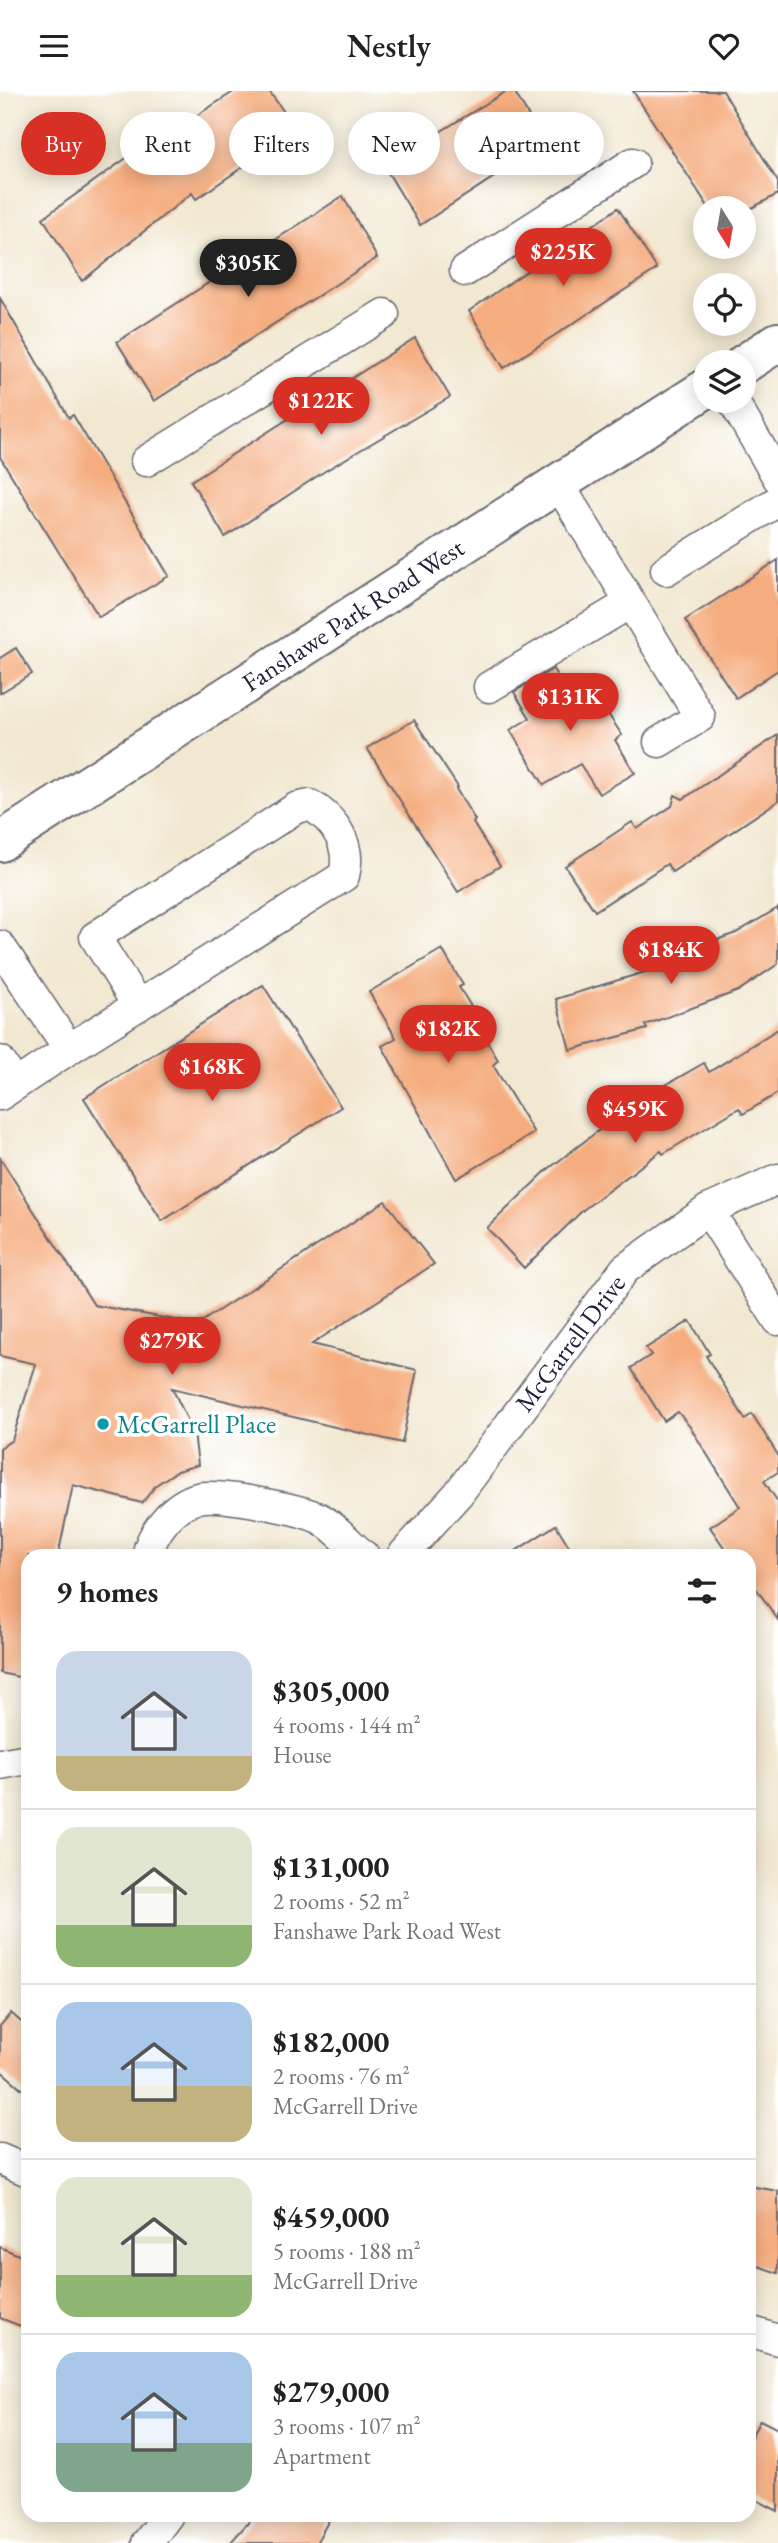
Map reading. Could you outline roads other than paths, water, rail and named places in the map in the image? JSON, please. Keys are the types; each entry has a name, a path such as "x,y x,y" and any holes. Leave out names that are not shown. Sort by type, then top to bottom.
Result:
{"main road":[{"path":"756,356 778,342"},
{"name":"Fanshawe Park Road West","path":"0,842 693,397"}],"street":[{"path":"465,271 633,163"},
{"path":"146,461 384,314"},
{"path":"740,413 778,478"},
{"path":"558,483 700,717 659,742"},
{"path":"666,570 778,501"},
{"path":"489,687 630,603"},
{"path":"5,1081 69,1049 138,1006 344,876 348,861 341,837 328,815 310,805 296,808 96,937 138,1006"},
{"path":"0,946 69,1049"},
{"name":"McGarrell Drive","path":"408,1549 458,1494 625,1269 708,1210 778,1179"},
{"path":"708,1210 778,1320"},
{"path":"149,1549 172,1512 199,1498 253,1502 320,1518 357,1549"},
{"path":"0,1764 21,1760"},
{"path":"0,2159 21,2168"},
{"path":"756,2333 778,2340"},
{"path":"147,2543 163,2522"}],"place":[{"name":"McGarrell Place","path":"103,1424"}]}
